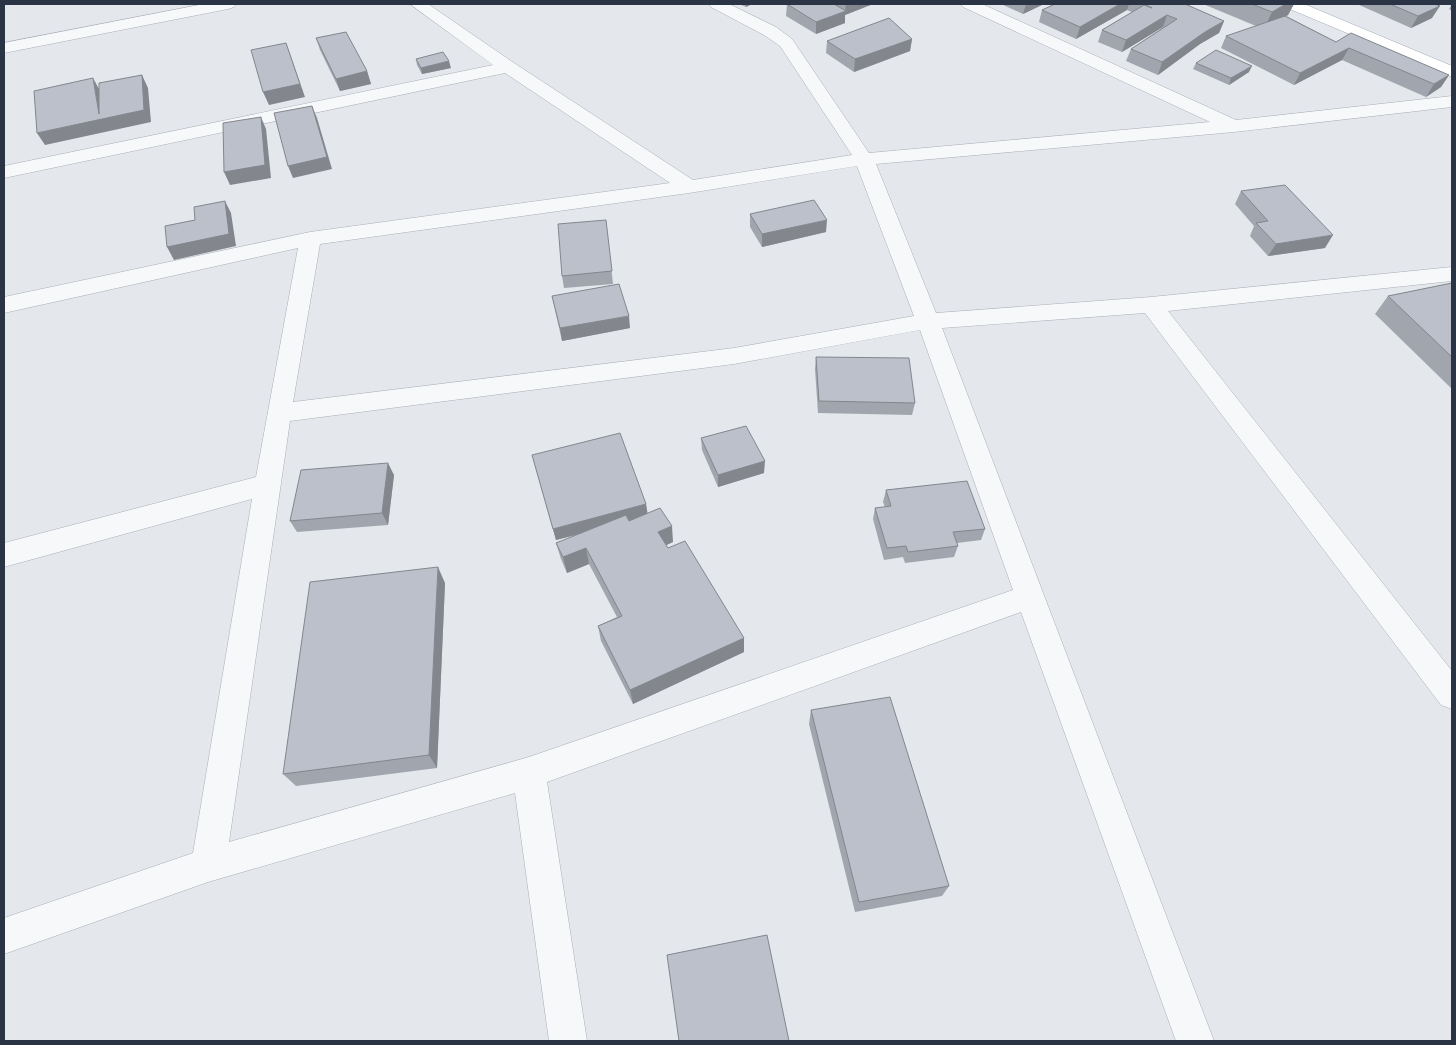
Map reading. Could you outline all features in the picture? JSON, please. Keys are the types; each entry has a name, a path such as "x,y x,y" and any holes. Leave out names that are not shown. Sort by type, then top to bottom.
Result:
{"main road":[{"path":"1291,4 1452,72"}],"street":[{"path":"144,4 158,18"},
{"path":"4,48 228,4"},
{"path":"418,4 508,67 689,187"},
{"path":"717,4 770,31 786,43 864,159 928,321 1195,1041"},
{"path":"969,4 1234,126"},
{"path":"4,172 508,67"},
{"path":"4,305 310,239 689,187 864,159 1234,126 1452,101"},
{"path":"208,865 279,413 310,239"},
{"path":"279,413 545,382 734,356 928,321 1151,306 1452,274"},
{"path":"1151,306 1452,695"},
{"path":"4,555 268,484"},
{"path":"4,936 208,865 529,773 1030,597"},
{"path":"529,773 568,1041"}],"building":[{"path":"787,4 834,4 846,11 816,22"},
{"path":"1055,4 1120,4 1080,27 1042,10"},
{"path":"1144,4 1185,4 1224,21 1162,62 1131,49 1177,19 1167,15 1126,40 1102,30 1144,5 1152,8"},
{"path":"1252,4 1286,4 1272,12"},
{"path":"1390,4 1434,4 1440,6 1418,16"},
{"path":"1285,16 1336,42 1351,33 1449,75 1434,84 1349,48 1300,73 1226,36"},
{"path":"889,18 912,39 855,59 827,41"},
{"path":"346,32 367,71 336,79 316,38"},
{"path":"286,43 300,84 263,92 251,50"},
{"path":"1216,50 1252,66 1231,78 1196,63"},
{"path":"443,52 449,61 421,68 416,59"},
{"path":"142,75 144,110 37,133 34,91 93,78 99,114 99,83"},
{"path":"312,106 327,157 288,166 274,113"},
{"path":"261,117 265,165 224,172 223,123"},
{"path":"1285,185 1333,235 1276,244 1256,223 1268,221 1241,191"},
{"path":"814,200 827,220 762,234 750,214"},
{"path":"225,201 229,234 167,247 165,226 195,220 194,207"},
{"path":"606,220 612,271 562,276 558,224"},
{"path":"1452,283 1452,357 1388,296"},
{"path":"619,284 629,316 560,328 552,296"},
{"path":"816,357 909,358 915,403 819,401"},
{"path":"746,426 765,461 718,475 701,438"},
{"path":"620,433 646,504 553,529 532,455"},
{"path":"388,463 382,513 290,521 301,470"},
{"path":"967,481 985,529 953,532 958,546 908,552 906,546 887,548 875,508 891,506 886,490"},
{"path":"660,508 672,526 658,532 668,548 685,541 744,638 630,690 598,626 622,616 586,548 563,557 556,543 626,515 629,521"},
{"path":"438,567 429,755 283,774 310,582"},
{"path":"890,697 949,886 859,902 811,710"},
{"path":"767,935 789,1041 679,1041 667,955"}]}
